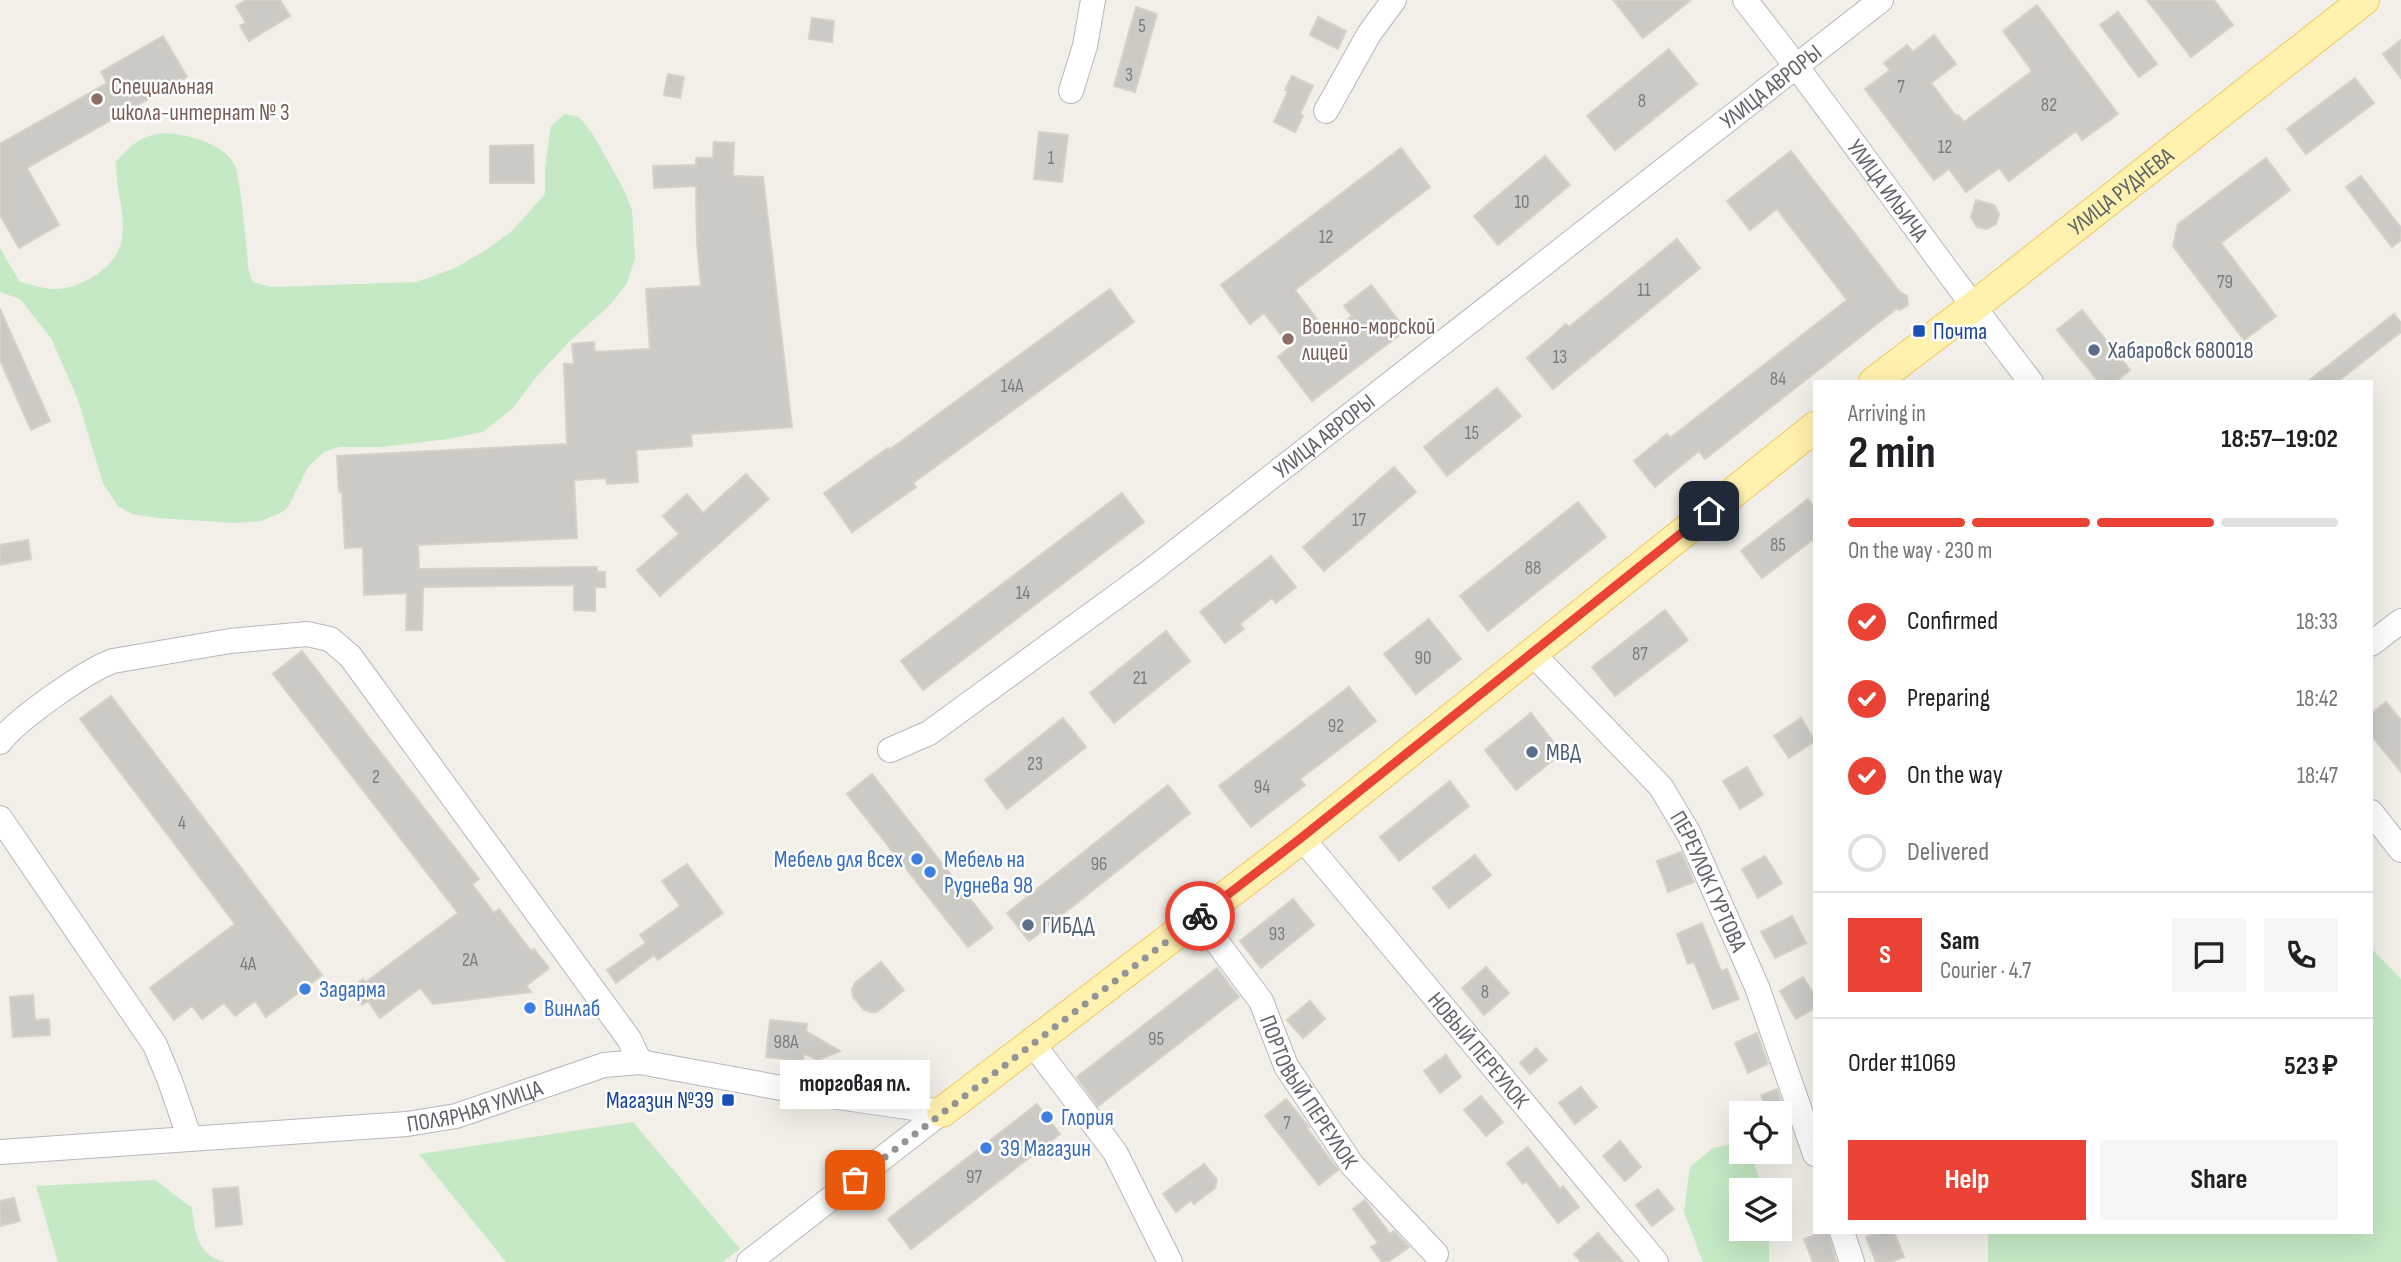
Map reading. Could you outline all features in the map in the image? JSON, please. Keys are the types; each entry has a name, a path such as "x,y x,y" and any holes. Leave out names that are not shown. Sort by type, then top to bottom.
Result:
{"main road":[{"name":"УЛИЦА РУДНЕВА","path":"1877,380 2364,0"},
{"path":"942,1112 1301,838 1813,429"}],"street":[{"path":"1071,91 1085,46 1093,0"},
{"path":"1326,111 1369,34 1394,0"},
{"name":"УЛИЦА ИЛЬИЧА","path":"1745,0 2029,380"},
{"name":"УЛИЦА АВРОРЫ","path":"890,750 929,733 1147,574 1881,0"},
{"path":"2373,642 2401,621"},
{"path":"0,741 41,706 96,666 230,642 307,634 330,639 350,656 629,1039 640,1062"},
{"name":"ПЕРЕУЛОК ГУРТОВА","path":"1532,653 1661,787 1689,834 1757,987 1813,1148"},
{"path":"2373,815 2401,850"},
{"path":"0,818 155,1045 190,1139"},
{"name":"НОВЫЙ ПЕРЕУЛОК","path":"1301,838 1656,1262"},
{"name":"ПОРТОВЫЙ ПЕРЕУЛОК","path":"1198,917 1261,1001 1286,1066 1352,1165 1436,1254"},
{"path":"1033,1044 1115,1152 1170,1262"},
{"name":"ПОЛЯРНАЯ УЛИЦА","path":"0,1152 407,1124 456,1116 604,1065 640,1062 803,1092 942,1112"},
{"path":"749,1262 942,1112"},
{"path":"1843,1234 1852,1262"}],"green space":[{"path":"565,114 579,117 592,133 623,188 632,210 635,259 626,285 610,305 536,377 514,407 483,432 382,447 339,447 324,452 308,467 288,507 261,521 235,523 158,518 132,514 118,506 103,483 77,397 51,338 20,299 0,292 0,248 19,281 31,285 62,289 96,275 113,259 122,239 123,220 116,162 142,139 166,133 201,140 218,148 231,159 239,181 248,267 253,282 271,287 417,282 455,268 486,250 512,231 545,194 545,167 551,126"},
{"path":"2373,950 2401,979 2401,1262 1988,1262 1988,1234 2373,1234"},
{"path":"633,1122 740,1249 722,1262 506,1262 419,1154"},
{"path":"1729,1145 1729,1164 1754,1164 1759,1178 1729,1178 1729,1241 1769,1241 1769,1262 1703,1262 1684,1212 1690,1167 1713,1148"},
{"path":"155,1180 192,1208 196,1234 203,1248 208,1254 224,1262 58,1262 36,1186"}],"building":[{"path":"246,0 280,0 290,16 249,41 240,26 246,23 236,6"},
{"path":"1613,0 1691,0 1643,38"},
{"path":"2147,0 2214,0 2233,25 2191,57"},
{"path":"2037,5 2118,114 2082,140 2076,131 2009,181 1999,168 1966,192 1949,169 1934,180 1865,89 1890,70 1884,63 1907,45 1913,52 1934,35 1956,64 1931,83 1956,116 1964,122 2032,71 2003,31"},
{"path":"1136,7 1157,14 1135,92 1114,86"},
{"path":"2118,12 2157,64 2139,77 2100,25"},
{"path":"1318,17 1346,31 1338,49 1310,35"},
{"path":"812,18 834,21 832,42 809,39"},
{"path":"163,36 187,77 27,168 59,225 19,248 0,215 0,144 107,83 101,72"},
{"path":"2401,40 2401,78 2383,54"},
{"path":"1669,49 1697,84 1615,150 1587,116"},
{"path":"668,74 684,77 680,98 664,95"},
{"path":"1292,76 1313,86 1295,132 1274,122"},
{"path":"2355,78 2374,103 2306,154 2287,129"},
{"path":"1039,132 1068,135 1062,182 1034,179"},
{"path":"714,142 734,143 733,176 763,177 792,427 691,434 692,446 636,450 638,482 607,484 606,478 574,480 577,538 418,545 419,569 597,567 597,572 605,572 605,587 595,587 595,611 574,610 574,585 423,587 422,630 406,630 407,593 364,595 363,547 345,548 337,456 567,444 564,364 574,364 572,344 594,342 595,352 650,349 646,289 701,286 696,186 654,188 653,166 696,165 696,158 713,158"},
{"path":"533,145 534,183 490,183 490,146"},
{"path":"1401,148 1430,187 1295,290 1328,334 1352,316 1344,306 1371,285 1406,330 1312,401 1278,357 1290,347 1264,313 1250,324 1221,285"},
{"path":"1791,151 1900,292 1907,296 1908,305 1900,310 1896,309 1705,459 1699,451 1655,487 1634,461 1667,434 1670,438 1847,300 1777,209 1750,230 1727,201"},
{"path":"1545,156 1570,185 1498,245 1474,216"},
{"path":"2266,158 2290,190 2221,243 2276,316 2244,340 2173,246 2178,224"},
{"path":"2361,176 2401,228 2401,240 2392,247 2346,187"},
{"path":"1976,200 1994,205 1999,214 1996,224 1987,229 1977,227 1971,217"},
{"path":"1677,239 1700,268 1553,389 1527,358 1566,324 1569,327"},
{"path":"1110,289 1134,322 913,483 916,487 852,532 824,493 888,448 889,450"},
{"path":"0,309 50,421 31,430 0,360"},
{"name":"Хабаровск 680018","path":"2082,310 2130,370 2118,380 2097,380 2057,330"},
{"path":"2394,314 2401,323 2401,332 2340,380 2310,380"},
{"path":"1497,388 1521,416 1447,476 1424,447"},
{"path":"1394,467 1416,492 1324,571 1303,547"},
{"path":"746,474 769,499 660,596 637,570 679,534 663,516 687,494 703,513"},
{"path":"1122,493 1144,522 923,690 901,661"},
{"path":"1808,499 1813,505 1813,540 1762,578 1741,551"},
{"path":"1578,502 1606,537 1488,631 1460,596"},
{"path":"28,540 31,559 0,565 0,545"},
{"path":"1271,556 1296,587 1276,603 1272,598 1240,624 1244,629 1225,643 1200,612"},
{"path":"1665,610 1688,640 1615,696 1592,667"},
{"path":"1429,619 1461,659 1416,694 1384,654"},
{"path":"1166,631 1190,661 1114,723 1090,693"},
{"path":"302,651 479,879 472,884 494,913 499,909 531,951 534,949 549,968 526,986 531,992 433,1004 420,988 380,1018 368,1001 362,1005 350,989 363,979 366,982 458,913 273,674"},
{"path":"1349,687 1376,721 1300,779 1305,785 1251,827 1219,786"},
{"path":"111,696 322,975 266,1017 255,1001 235,1016 224,1003 202,1019 192,1006 174,1020 150,988 235,924 80,719"},
{"path":"2386,702 2401,720 2401,772 2373,737 2373,712"},
{"path":"1531,713 1562,753 1516,790 1485,750"},
{"path":"1063,718 1086,747 1007,809 985,780"},
{"path":"1801,718 1813,742 1789,758 1774,736"},
{"path":"1747,767 1763,795 1740,809 1723,781"},
{"path":"872,774 993,928 968,947 847,794"},
{"path":"1450,781 1469,806 1399,861 1380,837"},
{"path":"1168,785 1190,813 1029,941 1007,913"},
{"path":"1681,852 1694,882 1668,892 1657,861"},
{"path":"1475,855 1491,875 1449,908 1433,888"},
{"path":"1765,856 1782,883 1758,898 1742,869"},
{"path":"687,864 723,913 658,960 654,955 616,983 607,970 646,943 640,935 680,906 662,881"},
{"path":"1293,899 1314,925 1261,968 1240,941"},
{"path":"1792,916 1806,943 1775,958 1761,932"},
{"path":"1702,923 1721,971 1727,969 1739,999 1713,1009 1694,962 1688,964 1677,934"},
{"path":"881,962 904,990 877,1012 870,1012 864,1010 853,997 852,989 855,983"},
{"path":"1486,967 1509,993 1484,1015 1462,988"},
{"path":"1217,968 1239,997 1098,1106 1077,1077"},
{"path":"1803,977 1813,993 1813,1009 1796,1019 1780,991"},
{"path":"33,995 35,1020 49,1019 50,1035 13,1037 10,997"},
{"path":"1310,1001 1325,1019 1303,1038 1287,1020"},
{"path":"770,1020 807,1024 806,1031 840,1051 818,1060 804,1053 803,1061 766,1057"},
{"path":"1757,1033 1768,1064 1748,1073 1735,1043"},
{"path":"1536,1048 1547,1060 1530,1074 1520,1063"},
{"path":"1446,1055 1461,1077 1440,1093 1424,1071"},
{"path":"1581,1087 1597,1107 1575,1124 1559,1103"},
{"path":"1777,1089 1781,1101 1763,1101 1761,1095"},
{"path":"1481,1096 1503,1122 1486,1136 1464,1110"},
{"path":"1286,1099 1338,1170 1319,1185 1265,1116"},
{"path":"1037,1104 1060,1134 911,1249 888,1219"},
{"path":"1620,1141 1641,1167 1625,1181 1603,1156"},
{"path":"1528,1147 1560,1189 1563,1186 1579,1207 1558,1223 1526,1181 1523,1184 1507,1163"},
{"path":"1204,1164 1217,1180 1215,1188 1194,1204 1191,1200 1176,1212 1163,1194"},
{"path":"238,1187 242,1224 216,1227 213,1189"},
{"path":"1658,1189 1674,1209 1652,1226 1636,1205"},
{"path":"14,1198 20,1221 0,1226 0,1201"},
{"path":"1365,1200 1390,1234 1394,1231 1409,1247 1388,1262 1382,1262 1371,1247 1378,1243 1353,1209"},
{"path":"1598,1233 1623,1262 1581,1262 1574,1254"},
{"path":"1818,1234 1829,1234 1836,1262 1813,1262 1804,1239"},
{"path":"1873,1234 1895,1234 1904,1257 1891,1262 1876,1262 1866,1237"}],"way so far":[{"path":"855,1180 1200,916"}],"place":[{"name":"Специальная школа-интернат № 3","path":"97,99"},
{"name":"Почта","path":"1919,331"},
{"name":"Военно-морской лицей","path":"1288,339"},
{"name":"Хабаровск 680018","path":"2094,350"},
{"name":"МВД","path":"1532,752"},
{"name":"Мебель для всех","path":"917,859"},
{"name":"Мебель на Руднева 98","path":"930,872"},
{"name":"ГИБДД","path":"1028,925"},
{"name":"Задарма","path":"305,989"},
{"name":"Винлаб","path":"530,1008"},
{"name":"Магазин №39","path":"728,1100"},
{"name":"Глория","path":"1047,1117"},
{"name":"39 Магазин","path":"986,1148"},
{"name":"торговая пл.","path":"855,1180"}],"route":[{"path":"1200,916 1709,511"}]}
